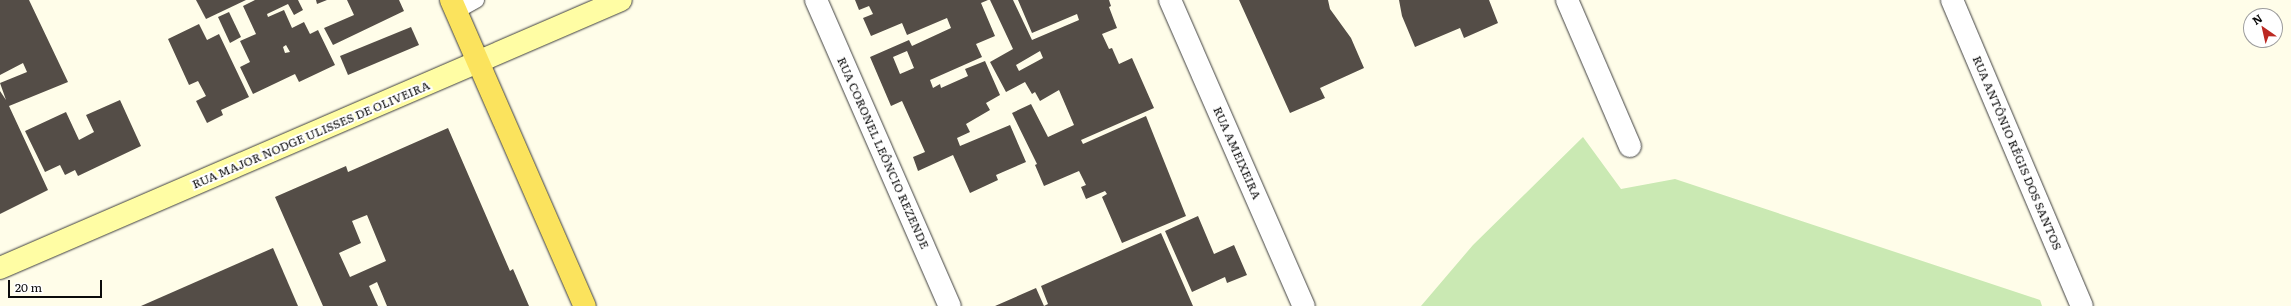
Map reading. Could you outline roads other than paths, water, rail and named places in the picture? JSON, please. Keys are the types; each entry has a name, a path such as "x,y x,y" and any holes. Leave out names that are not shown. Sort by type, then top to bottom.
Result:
{"main road":[{"name":"RUA MAJOR NODGE ULISSES DE OLIVEIRA","path":"0,268 478,63 611,2"},
{"path":"454,5 585,306"}],"street":[{"name":"RUA CORONEL LEÔNCIO REZENDE","path":"816,0 950,306"},
{"name":"RUA AMEIXEIRA","path":"1170,0 1304,306"},
{"path":"1567,0 1630,146"},
{"name":"RUA ANTÔNIO RÉGIS DOS SANTOS","path":"1952,0 2082,306"}],"lane":[{"path":"454,5 476,0"}]}
